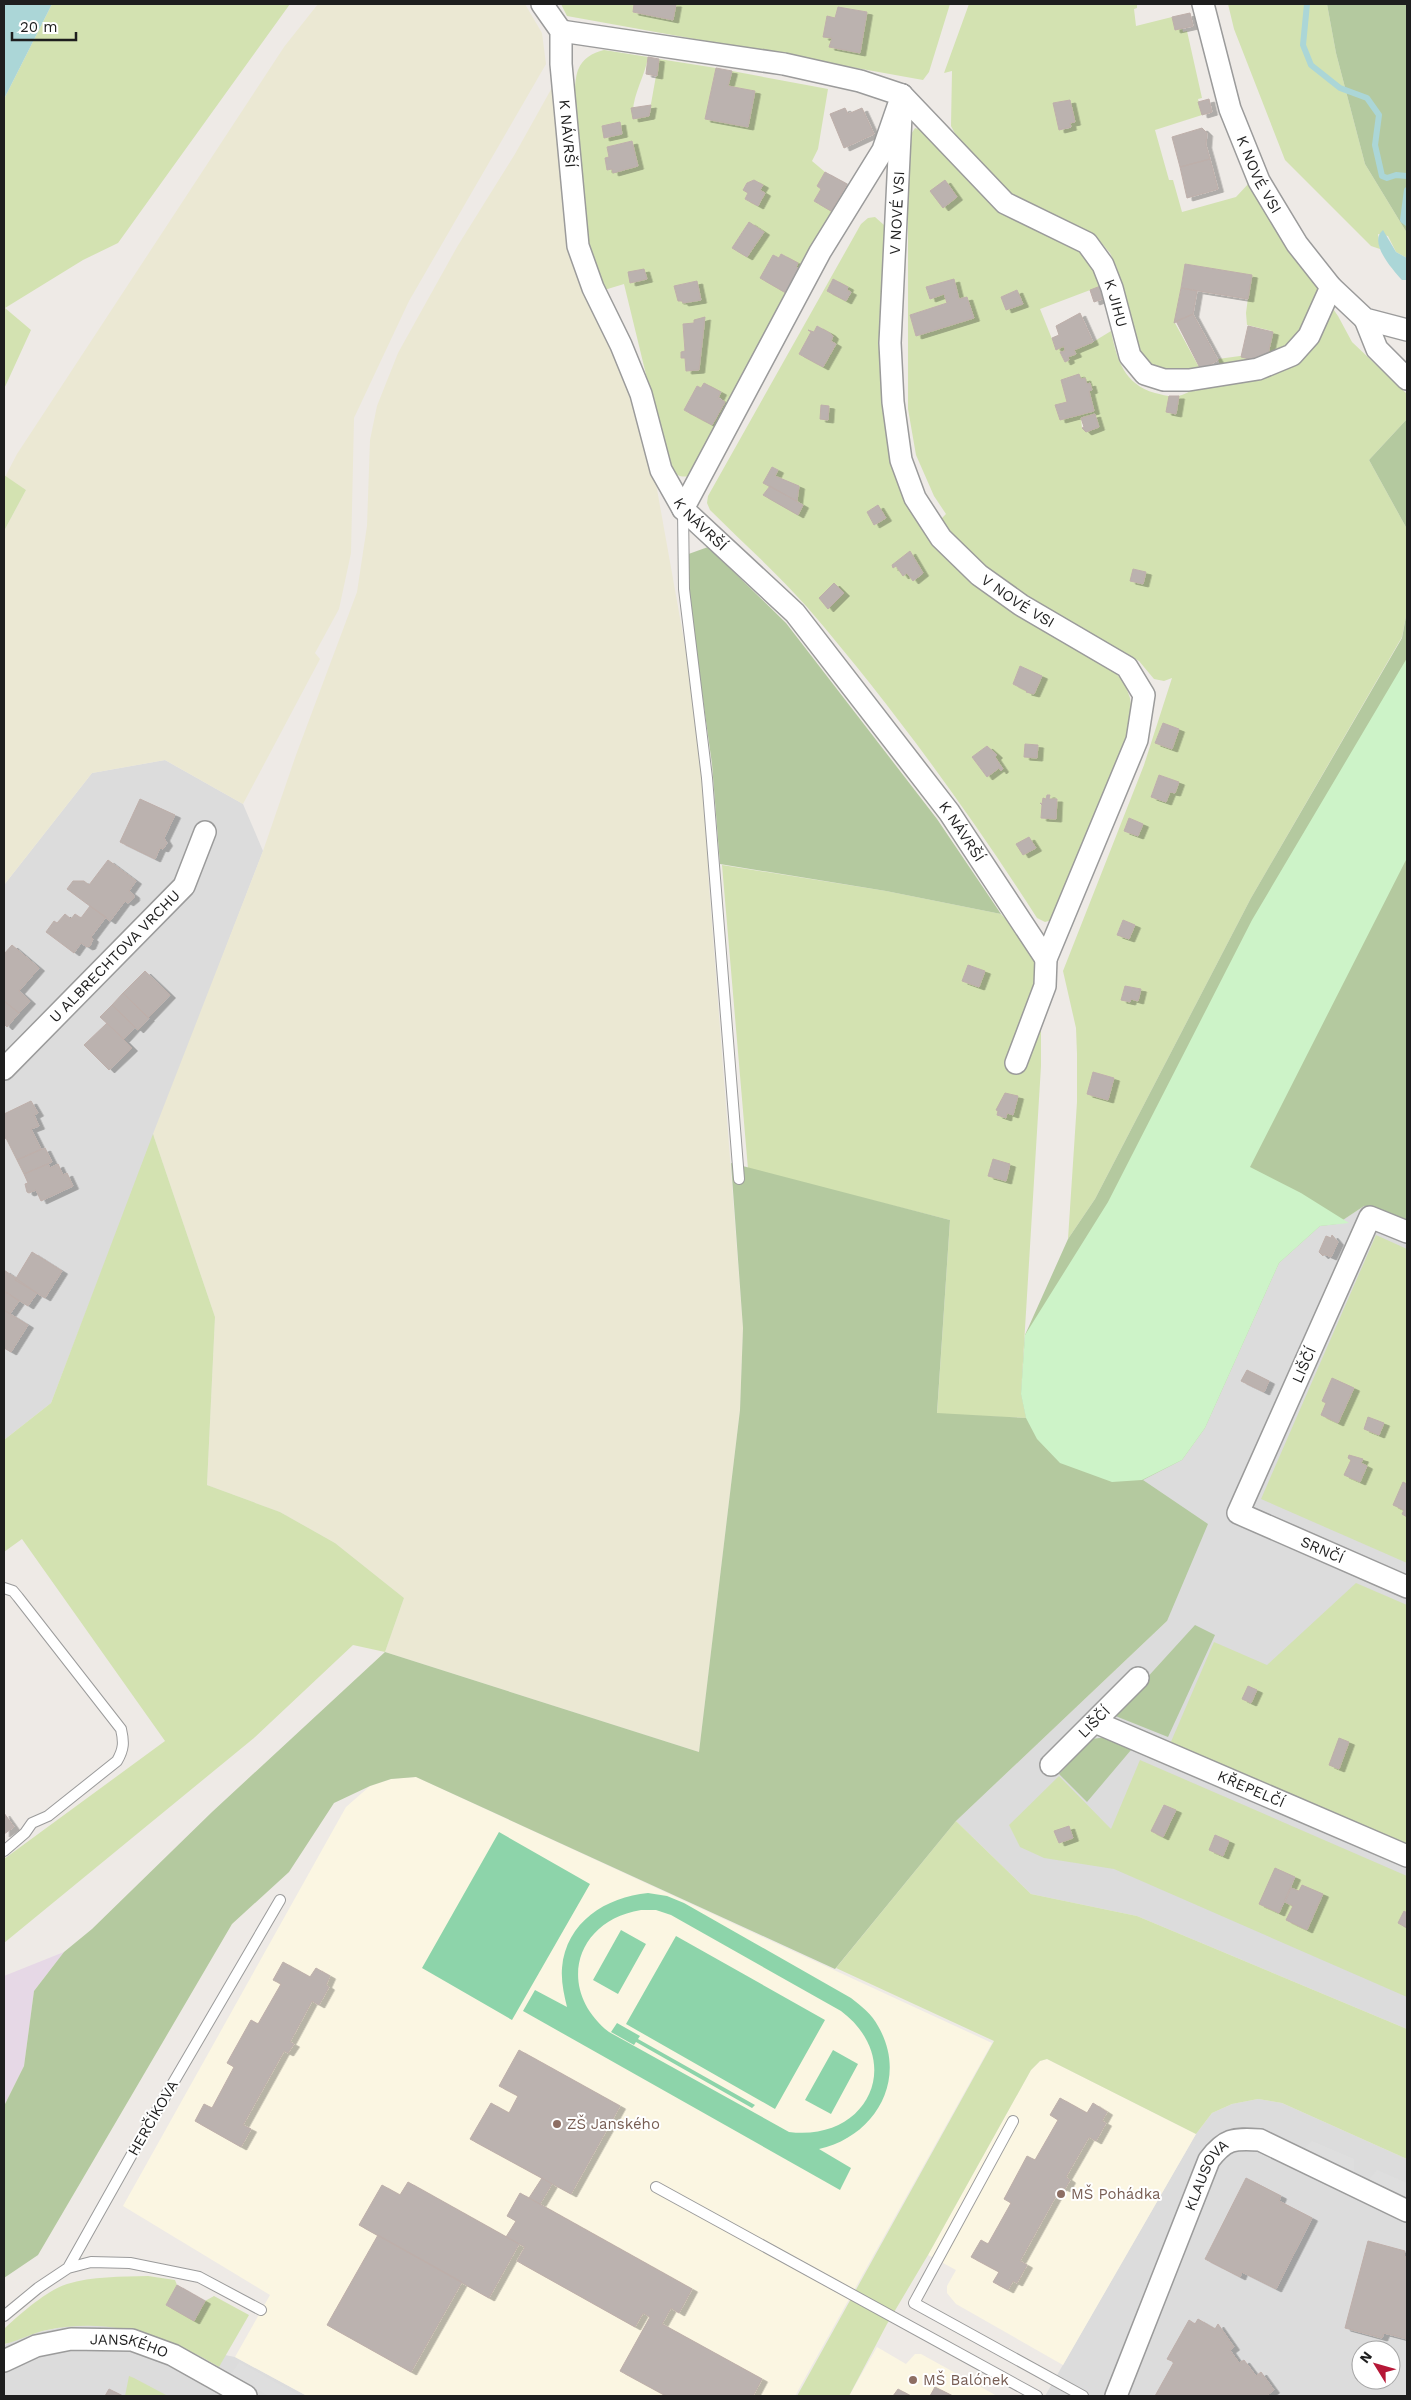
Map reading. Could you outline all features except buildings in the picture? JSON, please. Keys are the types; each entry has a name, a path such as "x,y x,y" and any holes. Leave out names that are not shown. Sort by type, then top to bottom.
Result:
{"street":[{"path":"542,4 560,31 784,64 860,81 902,95"},
{"name":"K NOVÉ VSI","path":"1203,4 1230,109 1259,181 1297,244 1331,288 1365,319"},
{"name":"K NÁVRŠÍ","path":"560,31 561,64 578,246 593,288 621,345 641,394 661,470 683,510 795,613 949,812 1046,959"},
{"name":"K JIHU","path":"902,95 1005,202 1087,243 1103,265 1112,288 1130,356 1145,374 1164,380 1188,380 1258,368 1292,355 1309,336 1331,288"},
{"name":"V NOVÉ VSI","path":"683,510 820,252 883,150 902,95"},
{"name":"V NOVÉ VSI","path":"902,95 890,343 894,402 901,460 915,498 941,538 978,575 1021,605 1126,666 1144,695 1137,740 1046,959 1045,986 1016,1063"},
{"path":"1365,319 1407,330"},
{"path":"1365,319 1377,350 1407,379"},
{"name":"U ALBRECHTOVA VRCHU","path":"4,1068 184,886 205,832"},
{"name":"LIŠČÍ","path":"1238,1512 1370,1217 1407,1232"},
{"name":"SRNČÍ","path":"1238,1512 1407,1588"},
{"name":"LIŠČÍ","path":"1051,1765 1138,1678"},
{"name":"KŘEPELČÍ","path":"1095,1722 1407,1856"},
{"name":"KLAUSOVA","path":"1116,2396 1209,2160 1220,2145 1237,2138 1260,2140 1407,2211"},
{"name":"JANSKÉHO","path":"4,2361 36,2346 71,2339 132,2340 174,2355 246,2396"}],"lane":[{"path":"683,510 684,589 708,778 739,1179"},
{"path":"4,1588 13,1591 121,1729 124,1740 122,1752 117,1761 48,1816 32,1823 25,1833 4,1851"},
{"name":"HERČÍKOVA","path":"4,2316 38,2288 68,2268 144,2131 280,1900"},
{"path":"1013,2121 914,2303 1083,2396"},
{"path":"656,2187 1037,2396"},
{"path":"68,2268 91,2262 130,2263 198,2277 261,2310"}],"shaded area":[{"path":"318,4 525,4 542,33 546,64 409,301 354,418 351,553 339,609 315,653 320,659 243,804 165,760 92,773 4,885 4,531 26,490 5,477 17,454 284,47"},
{"path":"554,84 626,378 655,478 690,674 708,827 708,872 743,1328 740,1410 699,1752 385,1652 404,1598 335,1543 280,1512 207,1485 215,1317 153,1134 263,851 296,755 357,592 367,526 370,440 377,406 398,353 457,247 515,154"},
{"path":"165,760 243,804 263,851 51,1403 4,1440 4,885 92,773"},
{"path":"1364,1206 1407,1220 1407,2029 1137,1916 1031,1894 956,1821 1167,1621 1142,1480 1182,1460 1205,1428 1279,1263 1320,1226 1337,1224"},
{"name":"ZŠ Janského","path":"416,1777 992,2043 795,2396 307,2396 235,2357 270,2295 123,2206 346,1807 370,1786 391,1779"},
{"path":"64,1952 34,1991 24,2066 4,2106 4,1976"},
{"name":"MŠ Pohádka","path":"1047,2059 1196,2134 1063,2365 956,2304 947,2293 947,2286 956,2270 928,2255 1031,2070 1040,2061"},
{"path":"1258,2099 1282,2103 1407,2159 1407,2396 1045,2396 1196,2134 1212,2113 1232,2104"},
{"path":"1312,2141 1354,2159 1354,2174 1301,2152"},
{"path":"1377,2170 1407,2183 1407,2198 1368,2181"},
{"path":"72,2325 112,2326 142,2331 191,2350 218,2367 225,2355 235,2357 307,2396 4,2396 4,2347 6,2344 34,2333"},
{"name":"MŠ Balónek","path":"877,2347 906,2364 915,2354 921,2354 997,2396 849,2396"},
{"path":"239,2362 300,2396 269,2396 231,2375"}],"green space":[{"path":"52,4 290,4 118,243 83,260 5,308 31,330 4,389 4,99"},
{"path":"561,4 634,4 633,12 673,20 676,4 950,4 929,72 923,80 567,16","holes":["838,7 867,12 860,53 830,47 832,38 823,36 827,17 835,18"]},
{"path":"969,4 1137,4 1137,8 1134,9 1136,26 1172,17 1175,30 1182,28 1183,32 1187,31 1202,98 1198,99 1202,115 1155,130 1169,180 1173,180 1182,212 1236,197 1250,182 1277,227 1338,316 1352,342 1407,394 1407,419 1369,460 1407,529 1407,611 1402,637 1251,898 1095,1199 1068,1239 1077,1102 1077,1054 1076,1028 1063,971 1144,765 1172,678 1164,681 1154,679 1139,661 1023,602 937,523 946,514 934,496 916,455 908,409 908,139 915,128 924,131 959,171 1004,213 1079,243 1106,284 1040,309 1056,349 1064,346 1065,351 1060,352 1065,362 1069,360 1068,357 1076,354 1074,350 1093,342 1111,331 1119,361 1136,384 1155,393 1179,396 1222,372 1218,359 1240,356 1265,362 1272,331 1247,325 1246,313 1251,275 1185,264 1175,323 1200,369 1152,379 1123,329 1117,268 1110,253 1098,239 1085,232 1017,205 962,147 951,126 952,71 944,73","holes":["1070,100 1075,122 1070,123 1071,128 1059,130 1054,103","945,180 957,197 943,207","954,279 959,299 967,297 973,318 916,336 910,315 947,303 944,294 930,299 926,287","1017,290 1022,304 1006,310 1001,297","1079,375 1087,384 1090,383 1092,390 1089,391 1094,411 1060,420 1056,405 1067,402 1061,380","1095,414 1099,427 1086,432 1082,428 1081,418","1133,569 1146,572 1143,584 1131,581","1163,723 1179,729 1172,749 1155,742","1159,775 1179,782 1175,793 1170,792 1166,802 1151,796","1129,818 1143,824 1138,836 1124,831","1123,920 1135,925 1129,939 1117,934","1125,986 1141,989 1138,1001 1131,999 1130,1002 1121,999","1093,1072 1114,1078 1108,1100 1087,1094"]},
{"path":"1228,4 1327,4 1336,53 1365,164 1407,233 1407,258 1396,252 1388,236 1378,234 1380,249 1371,246 1285,160 1234,29"},
{"path":"1327,4 1407,4 1407,233 1365,164 1336,53"},
{"path":"604,50 648,57 635,97 634,119 649,115 659,59 716,68 705,119 748,127 755,91 728,86 732,71 828,89 818,149 812,161 825,172 817,186 821,189 814,201 840,216 691,476 683,477 678,475 668,465 624,284 601,291 584,236 576,147 575,82 582,62 592,54","holes":["620,122 622,134 605,138 602,126","632,141 638,166 613,173 612,169 607,170 605,158 609,157 607,147","754,180 763,185 760,190 765,193 758,206 745,199 748,193 743,189 747,183","748,223 763,232 747,257 732,248","781,254 798,263 796,267 799,269 786,293 760,278 773,255 779,258","697,281 701,300 683,303 678,301 674,286","694,320 699,370 686,371 685,358 681,358 681,352 685,351 683,324 694,323","704,383 725,402 712,425 684,410 697,386 701,388"]},
{"path":"875,217 884,225 885,231 880,337 884,407 899,475 913,508 1114,671 1125,684 1130,698 1132,715 1122,753 1052,920 1045,922 1037,918 956,798 869,682 796,594 710,510 707,503 708,496 861,224 868,218","holes":["833,279 848,287 847,290 851,293 846,301 827,291","818,326 830,333 831,341 836,344 823,367 799,354 811,332 814,332","772,467 778,470 775,476 799,486 797,501 803,505 798,514 763,495 770,486 764,482","878,505 886,518 875,525 867,512","910,552 923,574 913,581 907,573 896,566 893,568 892,565","1020,666 1042,676 1034,693 1027,693 1027,691 1013,684","1025,744 1038,745 1037,757 1024,756","987,746 997,755 995,757 1003,769 999,768 987,777 972,757","1047,795 1050,795 1049,799 1057,799 1056,819 1041,818 1042,805 1040,804 1042,804 1043,799 1046,799","1029,837 1035,848 1023,855 1017,845"]},
{"path":"1407,419 1407,529 1369,460"},
{"path":"4,475 26,490 4,531"},
{"path":"708,547 786,623 937,819 1001,914 886,891 720,864 712,764 683,556"},
{"path":"1407,611 1407,1220 1364,1206 1337,1224 1320,1226 1279,1263 1205,1428 1182,1460 1143,1480 1208,1524 1167,1621 956,1821 835,1969 416,1777 391,1779 370,1786 334,1803 289,1872 232,1924 38,2255 4,2278 4,2106 24,2066 34,1991 64,1952 92,1929 212,1812 385,1652 699,1752 740,1410 743,1328 731,1163 950,1220 937,1413 1026,1418 1021,1394 1025,1335 1068,1239 1095,1199 1251,898 1402,638"},
{"path":"1407,658 1407,858 1250,1167 1301,1193 1349,1223 1320,1226 1279,1263 1205,1428 1182,1460 1142,1480 1112,1482 1060,1463 1037,1439 1026,1418 1021,1394 1025,1335 1108,1202 1252,920"},
{"path":"722,865 886,891 1001,914 1041,956 1041,1066 1021,1394 1026,1418 937,1414 950,1220 748,1169","holes":["968,965 985,971 979,987 962,981","1018,1096 1013,1115 1007,1113 1005,1118 997,1115 998,1111","993,1159 1010,1165 1006,1181 989,1176"]},
{"path":"153,1134 215,1317 207,1485 280,1512 335,1543 404,1598 385,1652 353,1645 254,1738 4,1943 4,1859 165,1741 22,1539 4,1552 4,1440 51,1403"},
{"path":"1376,1235 1407,1249 1407,1484 1403,1482 1404,1510 1402,1514 1407,1517 1407,1563 1261,1499","holes":["1332,1378 1354,1388 1338,1423 1321,1415 1326,1403 1322,1400","1368,1417 1384,1423 1379,1435 1364,1429"]},
{"path":"1356,1583 1407,1605 1407,1848 1170,1744 1214,1642 1267,1665"},
{"path":"1195,1625 1215,1635 1168,1737 1113,1715"},
{"path":"1106,1737 1131,1750 1087,1802 1059,1774 1092,1739"},
{"path":"1140,1760 1407,1876 1407,1913 1404,1911 1398,1923 1407,1928 1407,1997 1114,1869 1044,1858 1020,1847 1009,1825 1059,1776 1111,1829","holes":["1163,1805 1176,1811 1163,1837 1152,1831","1069,1826 1073,1838 1059,1843 1054,1831","1215,1835 1229,1841 1223,1855 1209,1850","1275,1868 1295,1877 1291,1888 1299,1891 1303,1885 1322,1894 1306,1929 1287,1920 1293,1906 1285,1902 1279,1913 1260,1904"]},
{"path":"956,1821 1031,1894 1137,1916 1407,2029 1407,2159 1282,2103 1258,2099 1232,2104 1212,2113 1196,2134 1047,2059 1040,2061 1031,2070 928,2255 887,2324 849,2396 797,2396 994,2041 836,1968"},
{"path":"499,1832 590,1884 512,2020 422,1968"},
{"path":"648,1893 667,1896 684,1903 851,1998 866,2010 876,2022 887,2046 890,2066 888,2085 881,2103 870,2119 856,2132 839,2142 819,2149 851,2168 840,2190 523,2011 535,1990 567,2007 562,1983 562,1968 565,1952 571,1937 580,1925 603,1906 632,1895","holes":["641,1910 656,1910 671,1915 841,2011 861,2031 872,2052 874,2073 869,2094 858,2111 840,2124 817,2132 789,2132 609,2032 592,2015 582,1997 578,1978 580,1959 587,1942 600,1928 618,1917"]},
{"path":"621,1930 646,1944 618,1994 593,1980"},
{"path":"676,1936 825,2020 775,2109 626,2024"},
{"path":"617,2023 640,2036 638,2039 755,2105 752,2108 636,2042 634,2045 611,2032"},
{"path":"833,2050 858,2064 831,2114 805,2100"},
{"path":"148,2276 175,2280 177,2285 166,2305 194,2321 205,2301 214,2296 249,2315 219,2367 158,2338 115,2328 93,2326 47,2330 4,2344 4,2329 34,2304 59,2287 77,2281 96,2278"},
{"path":"129,2376 134,2378 168,2396 125,2396"}],"water":[{"path":"4,4 52,4 4,99"},
{"path":"1383,230 1396,252 1407,258 1407,280 1402,280 1383,255 1378,241 1379,235"}],"waterway":[{"path":"1307,4 1303,45 1311,65 1340,88 1367,98 1379,115 1375,145 1382,176 1387,178 1396,175 1407,176"},
{"path":"1407,190 1403,220 1407,223"}],"place":[{"name":"ZŠ Janského","path":"557,2124"},
{"name":"MŠ Pohádka","path":"1061,2194"},
{"name":"MŠ Balónek","path":"913,2380"}]}
